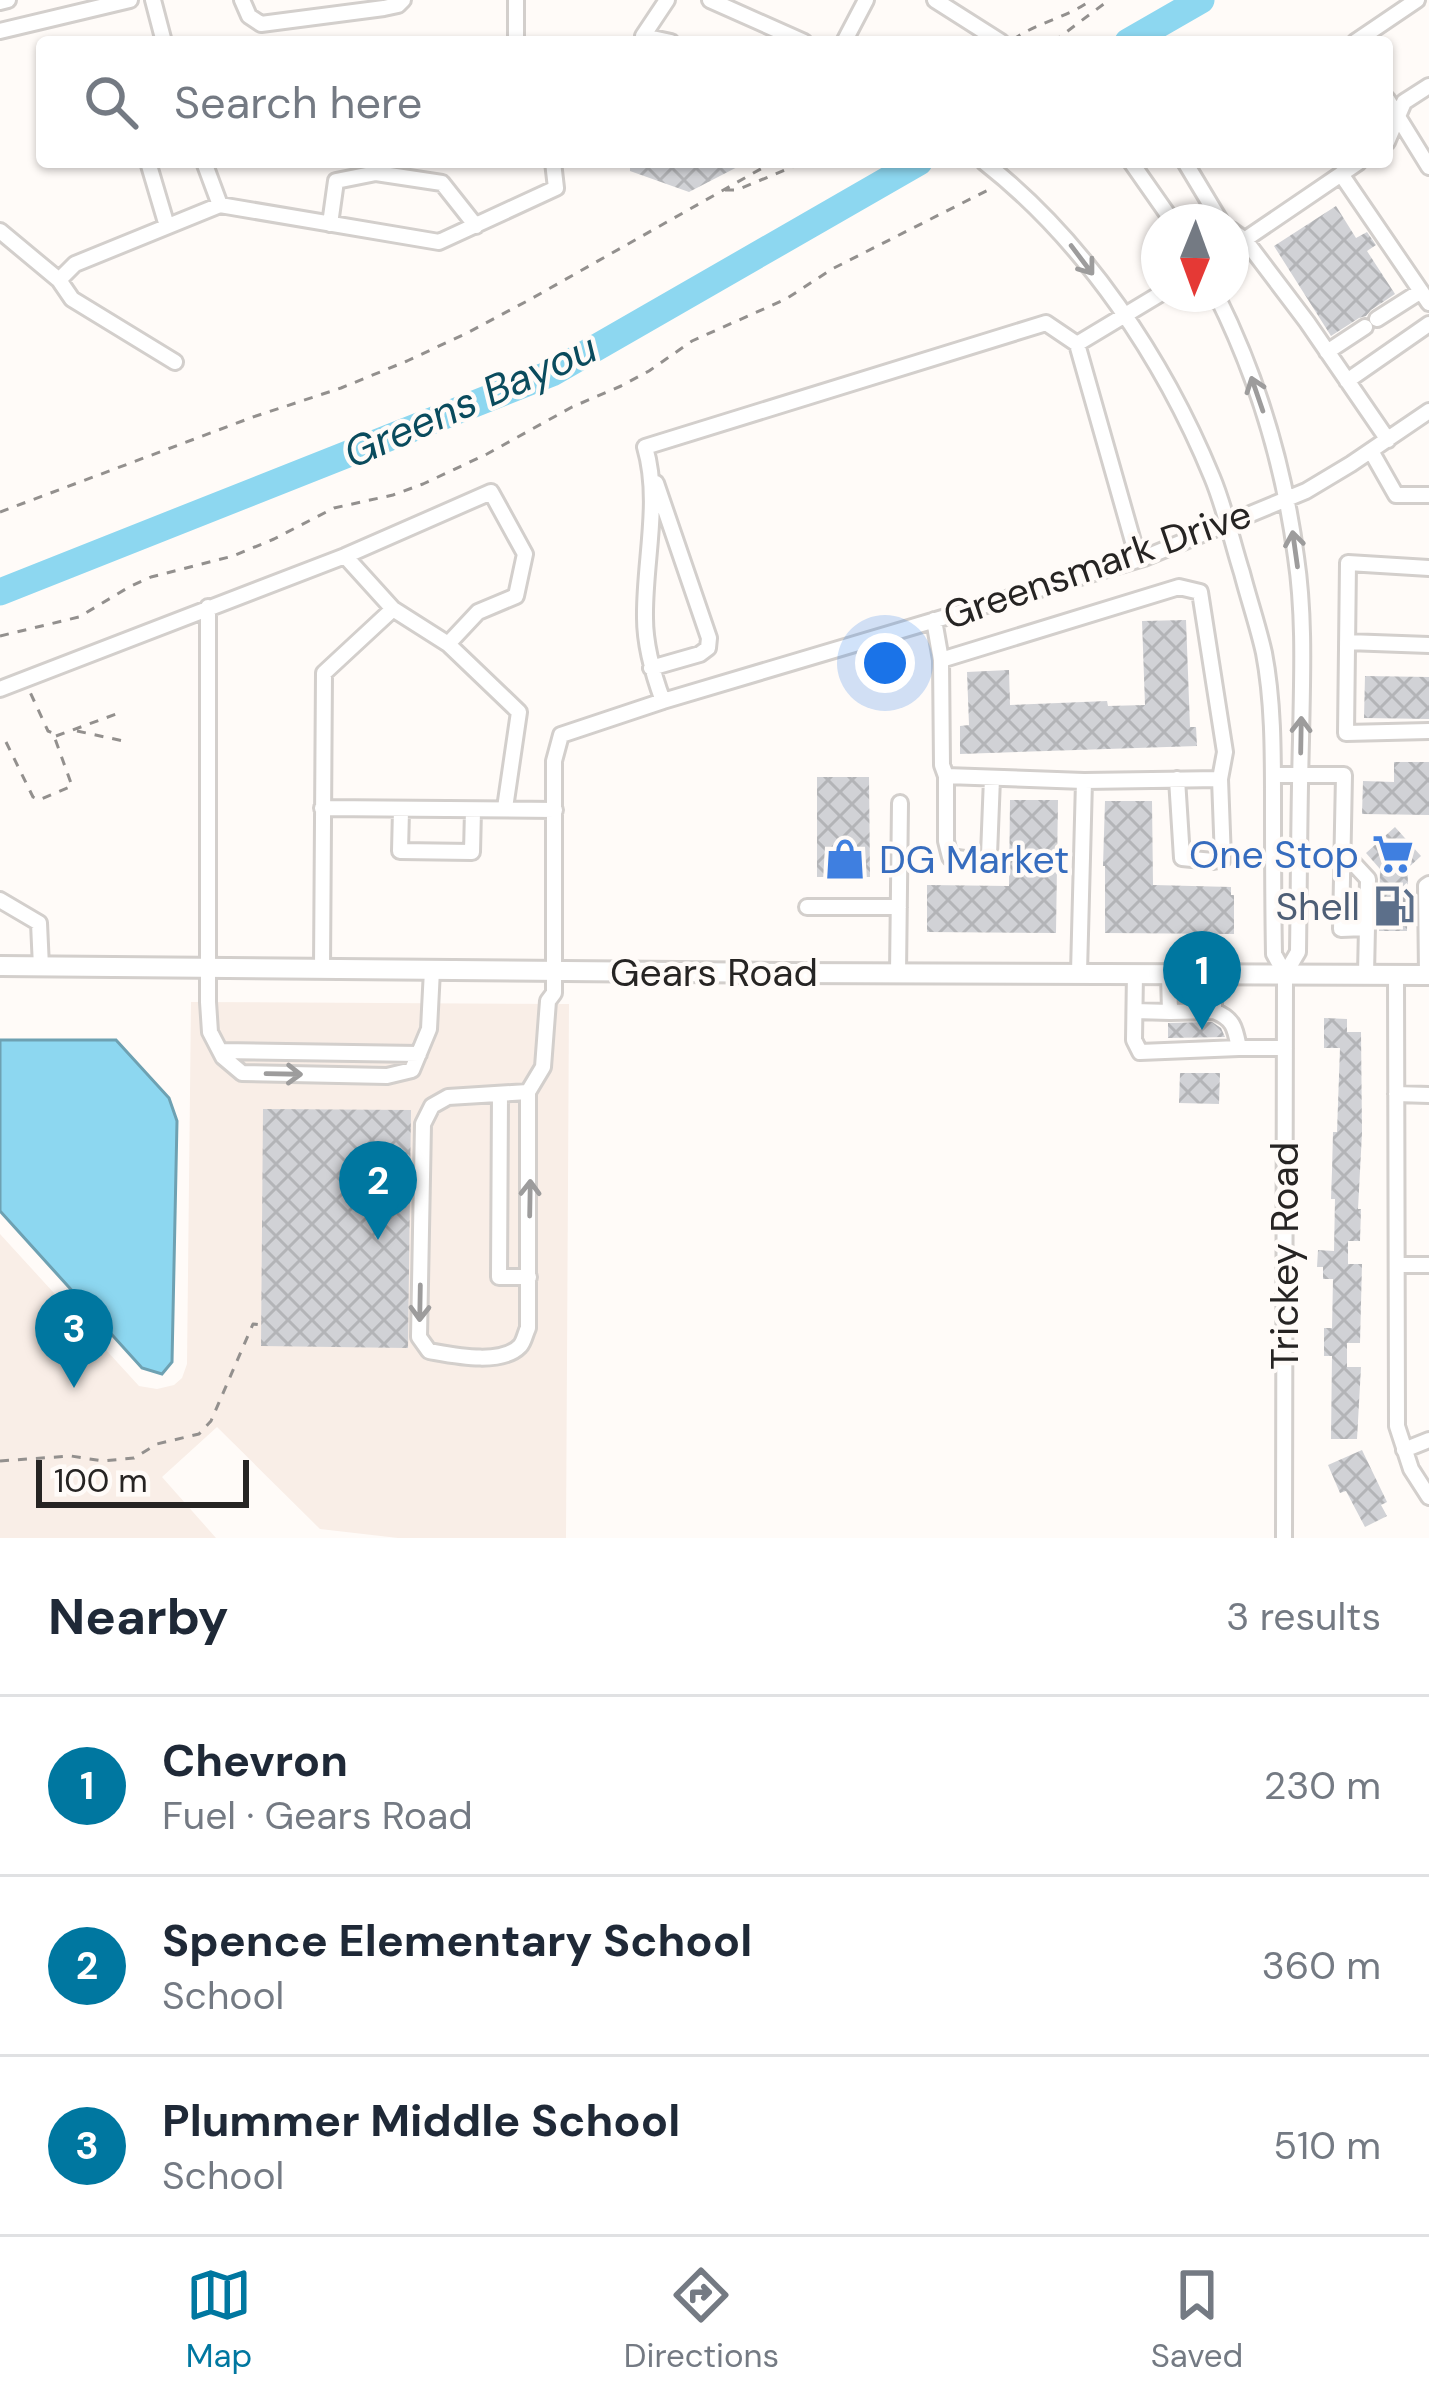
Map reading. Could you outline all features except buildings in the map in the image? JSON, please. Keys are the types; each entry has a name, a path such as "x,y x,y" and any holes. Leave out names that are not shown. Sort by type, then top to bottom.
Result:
{"main road":[{"name":"Gears Road","path":"0,966 1428,975"}],"street":[{"path":"0,31 130,0"},
{"path":"153,0 162,36"},
{"path":"242,0 249,16 261,24 384,8 403,0"},
{"path":"516,0 516,36"},
{"path":"645,36 667,0"},
{"path":"710,0 791,36"},
{"path":"847,36 866,0"},
{"path":"935,0 992,36"},
{"path":"1364,36 1417,0"},
{"path":"1393,128 1404,102 1429,86"},
{"path":"1393,109 1429,167"},
{"path":"150,168 167,226"},
{"path":"206,168 220,205"},
{"path":"59,280 75,264 220,205 439,242 556,188 554,168"},
{"path":"991,168 1070,244 1124,316 1163,379 1214,483 1264,654 1273,775 1274,954 1285,974"},
{"path":"1135,168 1160,204"},
{"path":"1189,168 1210,204"},
{"path":"1249,237 1350,168"},
{"path":"330,224 336,181 376,173 442,183 476,226"},
{"path":"1328,352 1371,323 1425,297 1342,174"},
{"path":"0,232 59,280 72,299 175,362"},
{"path":"1249,257 1328,352 1388,440"},
{"path":"1077,344 1141,306"},
{"path":"1225,312 1257,392 1297,561 1302,650 1298,952 1285,974"},
{"path":"651,668 700,654 708,649 709,638 645,447 1046,323 1077,344 1138,559"},
{"path":"1347,380 1429,324"},
{"name":"Greensmark Drive","path":"500,1094 448,1097 432,1106 424,1124 419,1337 429,1352 472,1358 502,1356 520,1346 528,1328 528,1092 543,1067 548,1001 554,993 554,761 561,735 1138,559 1306,490 1429,411"},
{"path":"1371,452 1396,495 1429,495"},
{"path":"652,472 644,621 651,668 663,701"},
{"path":"0,689 345,556 491,492 525,554 516,596 478,612 448,644"},
{"path":"345,556 393,609 448,644 519,712 505,808"},
{"path":"1429,568 1348,563 1346,733 1429,731"},
{"path":"941,660 1179,587 1200,592 1225,752 1220,779 1223,859 1182,858 1177,779"},
{"path":"208,607 210,1032 223,1057 242,1073 387,1076 412,1070 429,1029 432,970"},
{"path":"322,970 324,673 393,609"},
{"path":"934,620 941,660 942,765 950,857 979,861 989,854 992,778"},
{"path":"1347,642 1429,645"},
{"path":"1273,775 1344,775 1341,928 1366,928"},
{"path":"946,776 1220,779"},
{"path":"1079,973 1084,781"},
{"path":"898,973 900,803"},
{"path":"322,808 555,810"},
{"path":"400,810 400,851 472,852 473,810"},
{"path":"1343,852 1368,879 1366,974"},
{"path":"1428,975 1429,884"},
{"path":"0,900 39,923 41,967"},
{"path":"807,907 899,907"},
{"path":"1135,973 1134,1040 1140,1052 1285,1048"},
{"path":"1169,973 1170,1012"},
{"path":"1214,974 1214,1011"},
{"name":"Trickey Road","path":"1284,1538 1285,974"},
{"path":"1396,974 1397,1426 1420,1486 1429,1497"},
{"path":"1135,1012 1214,1011 1234,1024 1239,1048"},
{"path":"220,1051 419,1054"},
{"path":"528,1092 500,1094 499,1276 529,1277"},
{"path":"1396,1094 1429,1094"},
{"path":"1397,1265 1429,1265"},
{"path":"1404,1450 1429,1440"}],"path":[{"path":"1018,36 1091,0"},
{"path":"1061,36 1109,0"},
{"path":"0,512 407,361 529,300 762,168"},
{"path":"723,190 737,190 790,168"},
{"path":"0,636 80,617 151,577 232,556 334,508 423,484 621,386 692,340 786,299 832,269 1006,180"},
{"path":"0,752 7,745 33,797 39,800 72,786 54,737 24,680"},
{"path":"54,737 119,712"},
{"path":"69,731 128,742"},
{"path":"0,1461 134,1458 157,1444 199,1434 212,1421 253,1324 261,1325"}],"shaded area":[{"path":"191,1002 569,1004 566,1538 398,1538 320,1529 217,1427 162,1477 216,1538 0,1538 0,1234 139,1386 174,1385 187,1364"}],"water":[{"path":"0,1040 116,1040 169,1098 177,1121 172,1362 162,1374 142,1368 0,1211"}],"waterway":[{"name":"Greens Bayou","path":"1138,36 1201,0"},
{"name":"Greens Bayou","path":"0,592 552,373 909,168"}],"place":[{"name":"One Stop","path":"1393,854"},
{"name":"DG Market","path":"845,859"},
{"name":"Shell","path":"1394,906"},
{"name":"Chevron","path":"1202,1030"},
{"name":"Spence Elementary School","path":"378,1240"},
{"name":"Plummer Middle School","path":"74,1388"}]}
